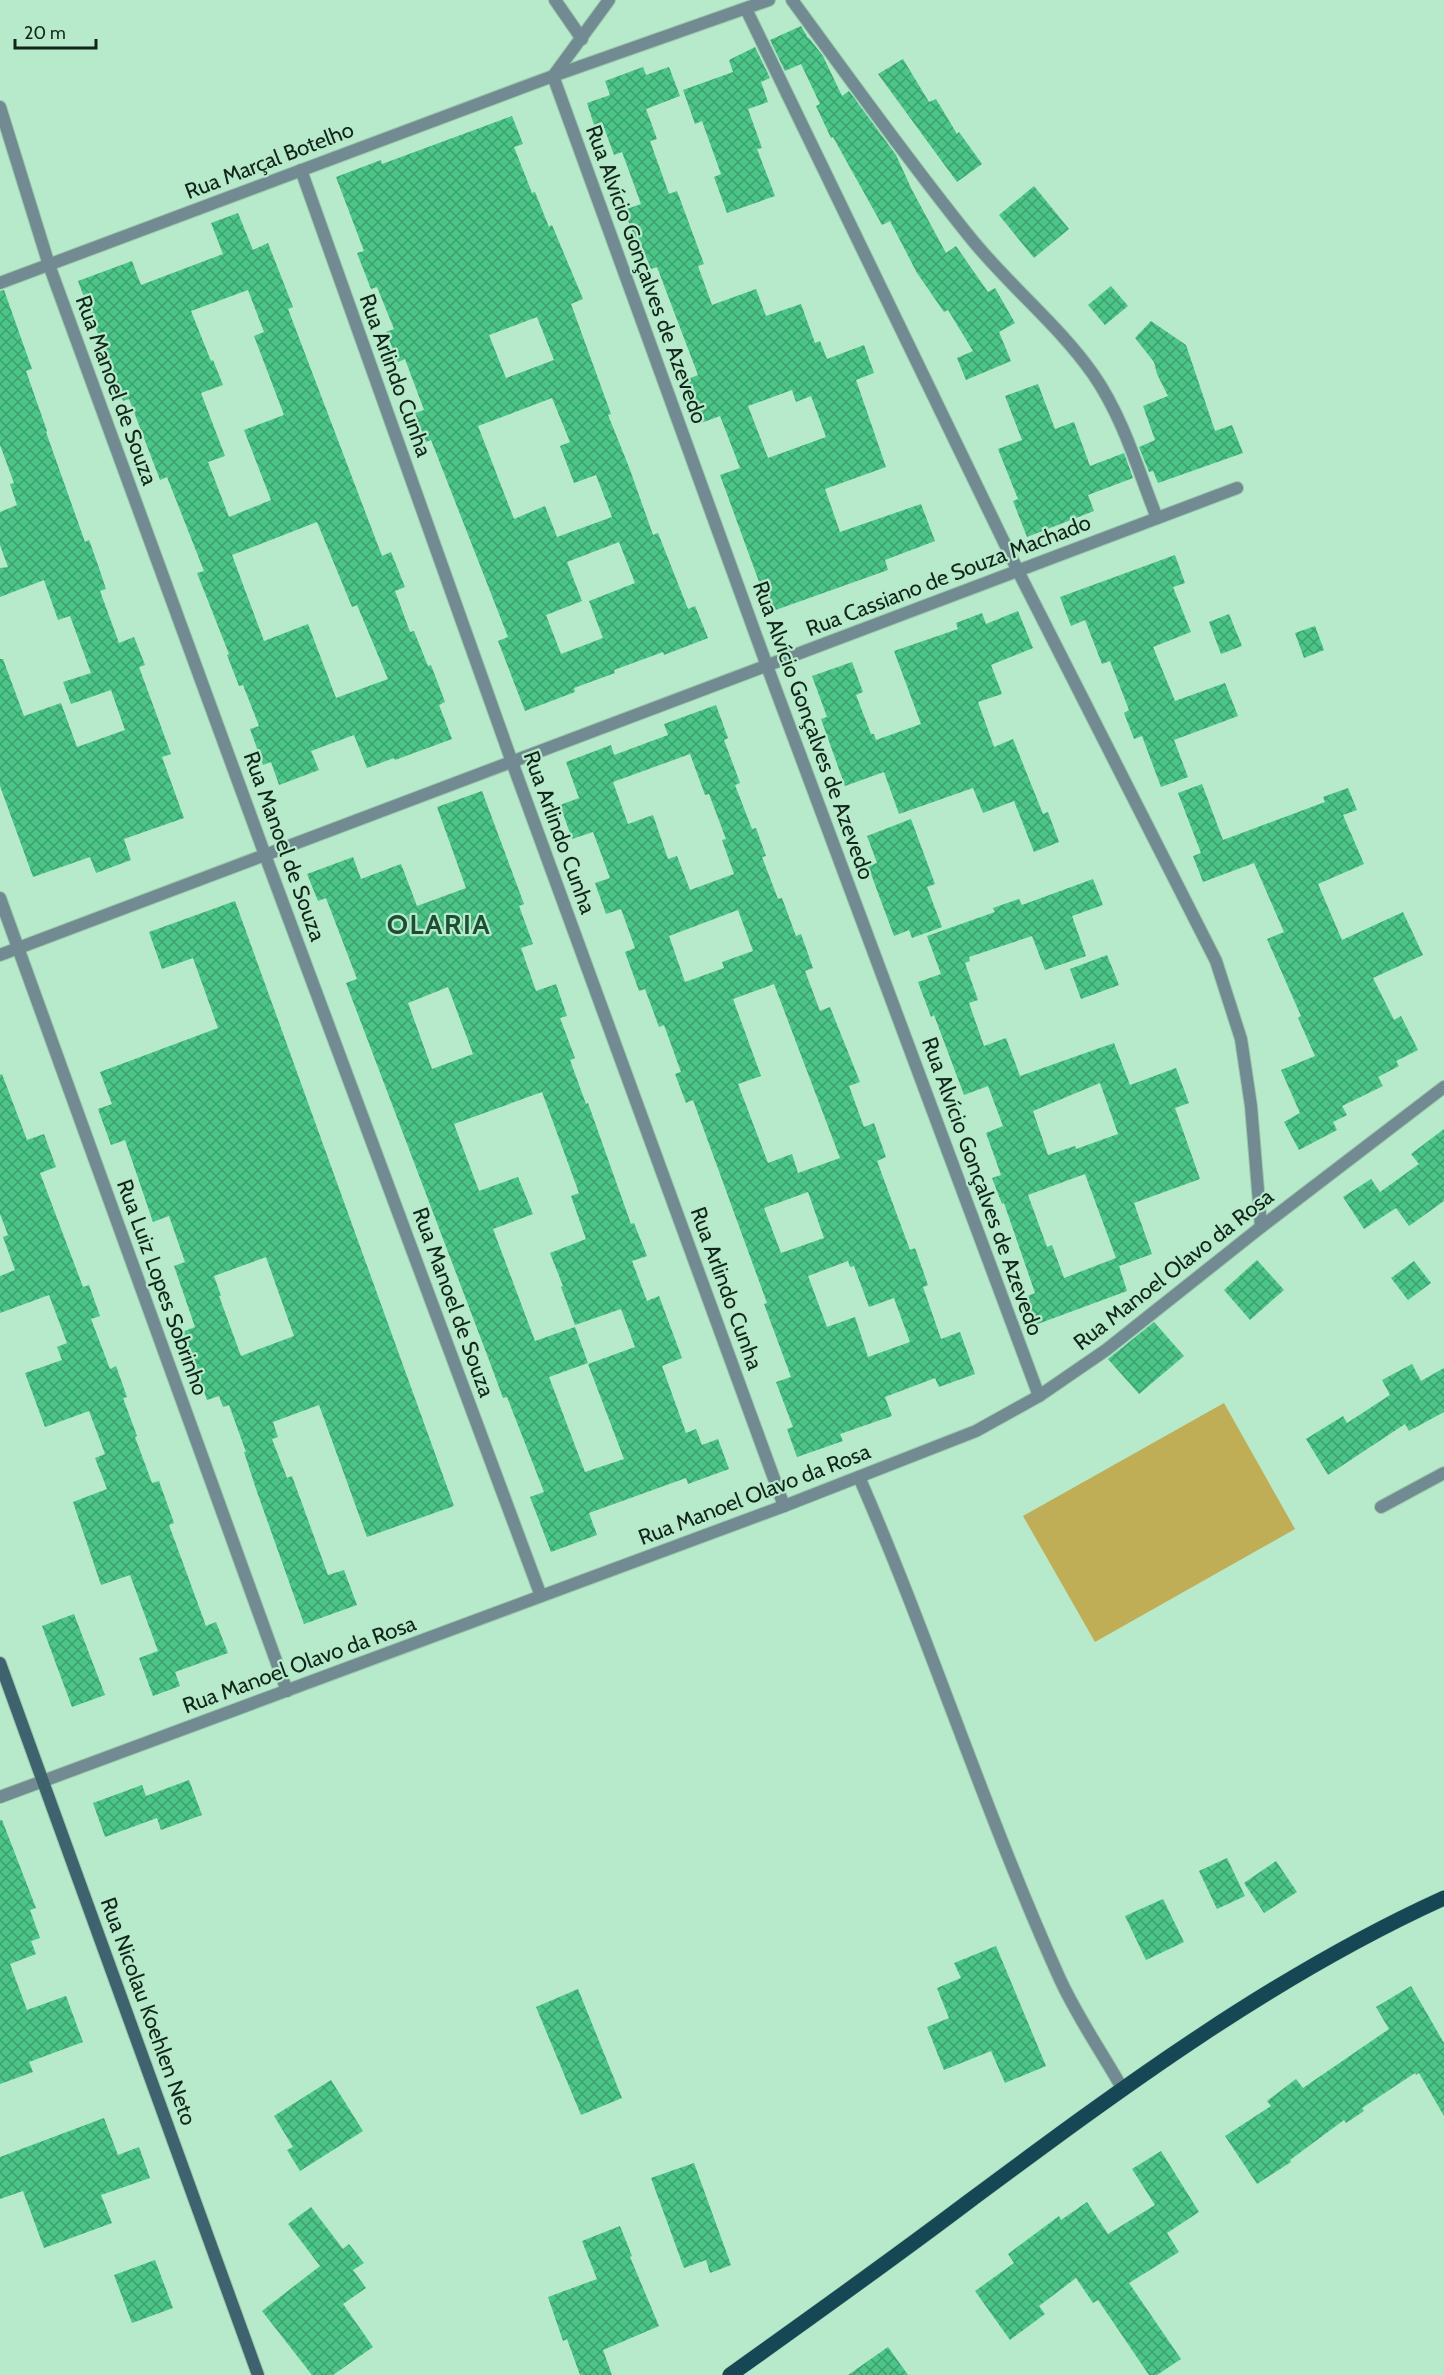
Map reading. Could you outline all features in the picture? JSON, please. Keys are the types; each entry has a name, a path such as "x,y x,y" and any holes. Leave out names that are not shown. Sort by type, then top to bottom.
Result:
{"main road":[{"name":"Rua Nicolau Koehlen Neto","path":"0,1663 258,2375"},
{"path":"730,2375 948,2218 1122,2088 1294,1976 1406,1915 1444,1898"}],"street":[{"path":"555,0 582,39"},
{"name":"Rua Marçal Botelho","path":"0,283 554,76 769,0"},
{"path":"792,0 931,189 975,244 1060,334 1093,374 1115,411 1157,518"},
{"path":"554,76 610,2"},
{"path":"746,9 1018,571 1216,961 1241,1039 1251,1106 1261,1227"},
{"name":"Rua Alvício Gonçalves de Azevedo","path":"554,76 767,666 1039,1396"},
{"name":"Rua Manoel de Souza","path":"0,107 49,265 265,855 542,1596"},
{"name":"Rua Arlindo Cunha","path":"301,170 512,762 784,1506"},
{"name":"Rua Cassiano de Souza Machado","path":"0,955 1237,488"},
{"name":"Rua Luiz Lopes Sobrinho","path":"0,898 287,1691"},
{"name":"Rua Manoel Olavo da Rosa","path":"0,1797 784,1506 976,1431 1039,1396 1106,1350 1261,1227 1444,1087"},
{"path":"1381,1507 1444,1473"},
{"path":"859,1477 886,1539 976,1779 1059,1979 1122,2088"}],"shaded area":[{"path":"1224,1403 1295,1529 1095,1642 1023,1516"}],"building":[{"path":"801,26 823,56 842,96 849,91 896,155 946,253 956,246 988,292 995,288 1015,323 999,332 1011,361 966,380 957,358 973,351 948,310 944,312 917,273 890,221 882,225 833,137 831,138 816,106 820,104 801,64 785,71 770,40"},
{"path":"755,47 770,78 761,82 768,102 748,109 762,148 757,149 775,196 727,213 714,177 721,174 702,121 695,124 683,90 733,72 729,60"},
{"path":"903,59 929,102 936,99 957,134 959,132 982,164 957,182 878,74"},
{"path":"643,67 646,75 669,67 680,96 646,109 657,139 650,141 669,194 677,191 704,264 698,266 712,305 756,289 766,316 801,304 815,343 820,341 827,359 864,345 874,373 856,380 886,467 825,489 840,532 921,504 935,541 885,560 888,570 770,612 720,475 740,468 720,416 701,423 685,380 698,375 657,267 651,269 624,210 641,204 622,152 614,155 602,122 594,125 587,103 610,95 605,81","holes":["792,390 796,402 811,396 826,437 768,458 748,406"]},
{"path":"512,116 523,144 514,147 532,193 535,192 549,227 552,225 583,299 571,304 611,414 608,415 653,535 658,533 688,609 695,606 708,638 664,655 663,652 614,670 615,673 574,688 575,692 525,711 498,641 508,637 431,440 426,442 415,413 424,410 405,359 398,362 386,332 394,329 377,287 371,289 357,253 364,251 336,177 381,160 382,164","holes":["537,317 554,360 506,378 489,335","552,398 570,442 560,446 574,483 596,475 612,517 557,537 545,506 514,519 478,426","619,542 635,583 589,601 603,638 561,654 546,615 582,601 567,562"]},
{"path":"1034,186 1069,229 1034,258 999,215"},
{"path":"238,213 253,250 268,243 293,307 288,309 382,556 391,552 405,587 395,591 410,632 414,631 428,666 431,665 445,702 439,705 452,739 367,768 354,735 311,751 319,770 279,785 271,762 263,765 250,729 259,726 243,685 239,686 197,573 204,571 167,477 160,480 129,399 123,401 78,281 132,261 141,285 223,254 211,223","holes":["248,290 264,332 254,336 284,415 244,430 271,500 229,517 208,462 225,456 201,393 223,385 191,311","317,522 352,607 357,605 388,679 336,698 308,624 264,641 232,555"]},
{"path":"1111,286 1128,306 1105,325 1088,305"},
{"path":"4,290 32,369 26,371 46,432 85,542 89,540 106,589 100,591 119,643 134,637 145,665 139,667 171,754 162,757 184,818 124,839 131,860 96,873 90,857 33,877 0,786 0,659 3,659 24,716 61,703 77,747 125,730 111,690 71,704 63,682 91,673 70,616 58,620 44,580 0,597 0,568 8,567 0,545 0,512 17,505 10,484 14,483 0,445 0,291"},
{"path":"1151,321 1186,345 1215,431 1232,425 1243,453 1158,483 1153,471 1149,472 1139,447 1155,440 1143,406 1168,396 1154,362 1135,338"},
{"path":"1038,384 1055,429 1074,422 1090,466 1124,453 1133,478 1088,495 1094,511 1027,537 1013,501 1018,499 998,449 1022,440 1005,396"},
{"path":"1175,555 1185,583 1173,587 1191,632 1153,647 1175,701 1225,683 1238,716 1174,740 1188,777 1161,787 1142,736 1134,739 1124,713 1129,710 1110,661 1102,664 1085,620 1071,626 1060,597"},
{"path":"1018,611 1033,648 991,665 1002,694 978,702 994,747 1013,739 1043,814 1048,812 1059,842 1034,852 1014,801 983,813 973,788 899,814 884,772 845,786 821,719 827,717 812,676 852,662 863,692 856,695 871,734 874,734 876,740 921,724 894,651 958,629 956,623 982,613 986,624"},
{"path":"1229,614 1242,646 1221,654 1209,622"},
{"path":"1315,626 1324,650 1304,658 1295,633"},
{"path":"716,705 728,738 724,740 740,783 735,785 752,829 756,828 766,856 762,857 778,899 782,898 796,936 801,934 813,968 805,971 820,1011 830,1007 860,1082 849,1086 864,1127 874,1123 886,1157 877,1161 910,1250 915,1248 928,1285 923,1287 941,1339 960,1332 975,1374 939,1387 935,1378 885,1397 892,1416 840,1434 843,1441 797,1457 787,1429 793,1427 776,1382 791,1377 764,1304 767,1303 693,1100 686,1103 675,1074 681,1072 664,1025 659,1027 645,989 639,991 625,952 635,948 621,909 606,914 595,883 610,878 593,832 572,839 560,805 579,798 566,762 611,745 614,755 668,735 664,724","holes":["690,754 705,795 709,794 726,839 722,840 734,874 690,890 677,856 668,859 653,815 628,824 613,782","738,910 753,951 722,962 724,968 685,982 669,936","774,984 840,1158 798,1173 792,1154 768,1163 738,1084 761,1076 733,999","808,1192 824,1238 781,1253 764,1208","848,1261 850,1267 854,1266 869,1307 894,1298 910,1342 868,1357 855,1317 827,1327 808,1276"]},
{"path":"1202,784 1223,840 1325,802 1323,797 1348,788 1357,810 1343,815 1364,864 1318,884 1342,940 1403,912 1423,955 1373,978 1394,1020 1401,1016 1418,1050 1396,1061 1399,1066 1378,1077 1383,1086 1342,1106 1347,1115 1333,1122 1337,1130 1299,1150 1284,1122 1300,1113 1281,1070 1315,1056 1298,1018 1301,1016 1267,939 1284,932 1254,863 1203,882 1193,856 1201,853 1178,793"},
{"path":"482,791 524,904 519,906 533,944 521,948 536,991 556,984 567,1016 560,1018 575,1058 570,1060 586,1104 588,1103 631,1224 634,1223 647,1256 632,1261 647,1301 659,1296 682,1358 662,1366 686,1433 696,1429 702,1445 718,1439 729,1469 688,1484 686,1478 589,1513 597,1535 551,1552 530,1497 544,1492 507,1397 503,1398 346,983 357,979 326,898 318,901 307,874 353,857 361,879 401,864 417,906 466,888 437,807","holes":["448,987 473,1054 432,1069 408,1003","542,1092 579,1193 571,1196 586,1239 550,1253 563,1286 561,1287 575,1325 621,1309 635,1347 588,1364 624,1459 585,1472 549,1377 588,1363 575,1327 535,1341 493,1229 533,1214 518,1177 479,1191 454,1124"]},
{"path":"911,819 935,884 927,887 942,927 912,938 909,930 894,936 868,866 877,863 867,836"},
{"path":"1093,879 1103,905 1072,916 1086,956 1045,970 1032,936 969,957 970,961 965,963 978,1000 969,1003 984,1046 1006,1038 1020,1076 1114,1043 1130,1085 1176,1068 1189,1103 1175,1108 1200,1179 1134,1203 1152,1254 1119,1266 1127,1291 1035,1325 1025,1297 1035,1293 1004,1203 1002,1204 992,1178 1001,1175 986,1133 1003,1126 988,1086 964,1095 934,1015 931,1017 918,982 941,974 927,936 995,912 993,908 1019,899 1022,905","holes":["1100,1083 1118,1134 1076,1149 1075,1146 1048,1155 1033,1111","1085,1174 1116,1258 1064,1278 1052,1245 1047,1247 1028,1195"]},
{"path":"235,901 454,1506 367,1537 319,1405 273,1422 278,1437 272,1439 287,1478 292,1476 328,1575 344,1570 357,1605 304,1624 229,1405 223,1407 219,1396 207,1400 182,1332 195,1327 174,1266 185,1262 169,1216 153,1222 125,1140 111,1145 98,1109 112,1104 100,1072 218,1028 193,958 162,969 149,932","holes":["266,1257 294,1336 241,1356 214,1276"]},
{"path":"1107,955 1119,985 1081,999 1070,969"},
{"path":"2,1074 27,1140 44,1134 56,1167 40,1173 83,1287 89,1285 100,1316 91,1319 110,1369 116,1366 127,1397 123,1398 137,1436 135,1437 152,1483 159,1481 174,1523 169,1525 206,1626 216,1622 228,1653 175,1672 180,1686 153,1696 139,1658 158,1651 130,1575 101,1585 73,1502 107,1489 95,1458 105,1454 89,1411 45,1427 25,1373 62,1360 57,1347 67,1343 49,1295 0,1313 0,1276 15,1270 3,1237 8,1235 0,1214 0,1075"},
{"path":"1444,1129 1444,1201 1409,1226 1396,1208 1364,1229 1343,1197 1371,1179 1380,1192 1419,1164 1411,1154"},
{"path":"1257,1260 1284,1290 1250,1320 1224,1290"},
{"path":"1414,1261 1431,1283 1408,1300 1391,1278"},
{"path":"1154,1322 1184,1356 1139,1394 1108,1359"},
{"path":"1412,1364 1421,1381 1444,1368 1444,1412 1409,1431 1405,1424 1328,1475 1306,1439 1343,1416 1347,1423 1390,1395 1382,1380"},
{"path":"74,1614 105,1695 72,1707 42,1626"},
{"path":"189,1780 202,1815 161,1830 157,1818 105,1837 93,1803 142,1785 146,1796"},
{"path":"0,1820 2,1820 36,1908 30,1910 40,1938 31,1941 36,1954 10,1964 27,2010 66,1996 83,2042 29,2062 33,2072 0,2084"},
{"path":"1227,1858 1245,1896 1217,1909 1199,1871"},
{"path":"1276,1861 1297,1892 1264,1913 1244,1883"},
{"path":"1163,1899 1184,1942 1146,1960 1125,1916"},
{"path":"996,1946 1046,2066 1005,2083 991,2051 944,2070 927,2027 949,2018 937,1988 961,1978 954,1963"},
{"path":"1411,1986 1444,2043 1444,2116 1419,2073 1416,2075 1415,2073 1362,2108 1364,2111 1346,2123 1344,2120 1290,2160 1291,2162 1257,2184 1225,2136 1271,2106 1267,2101 1296,2079 1303,2088 1389,2029 1376,2007"},
{"path":"578,1989 622,2098 581,2115 536,2007"},
{"path":"331,2080 363,2131 300,2171 287,2150 293,2147 274,2116"},
{"path":"104,2118 118,2155 139,2147 150,2178 101,2195 112,2223 44,2248 23,2191 0,2199 0,2157"},
{"path":"1161,2151 1199,2212 1167,2233 1179,2252 1129,2283 1181,2359 1157,2375 1149,2375 1098,2300 1093,2303 1076,2278 1039,2306 1045,2314 1010,2340 975,2291 1014,2263 1008,2254 1059,2216 1061,2220 1087,2202 1108,2234 1155,2205 1132,2169"},
{"path":"694,2163 731,2265 710,2273 706,2260 684,2268 651,2178"},
{"path":"311,2207 343,2249 349,2244 364,2263 353,2270 366,2288 343,2304 373,2347 333,2375 312,2375 262,2311 320,2266 288,2224"},
{"path":"620,2226 632,2256 630,2257 659,2326 603,2350 612,2375 580,2375 567,2339 563,2341 548,2297 597,2279 582,2241"},
{"path":"155,2260 173,2308 132,2323 114,2275"},
{"path":"888,2347 908,2375 848,2375"}],"district":[{"name":"OLARIA","path":"439,924"}]}
